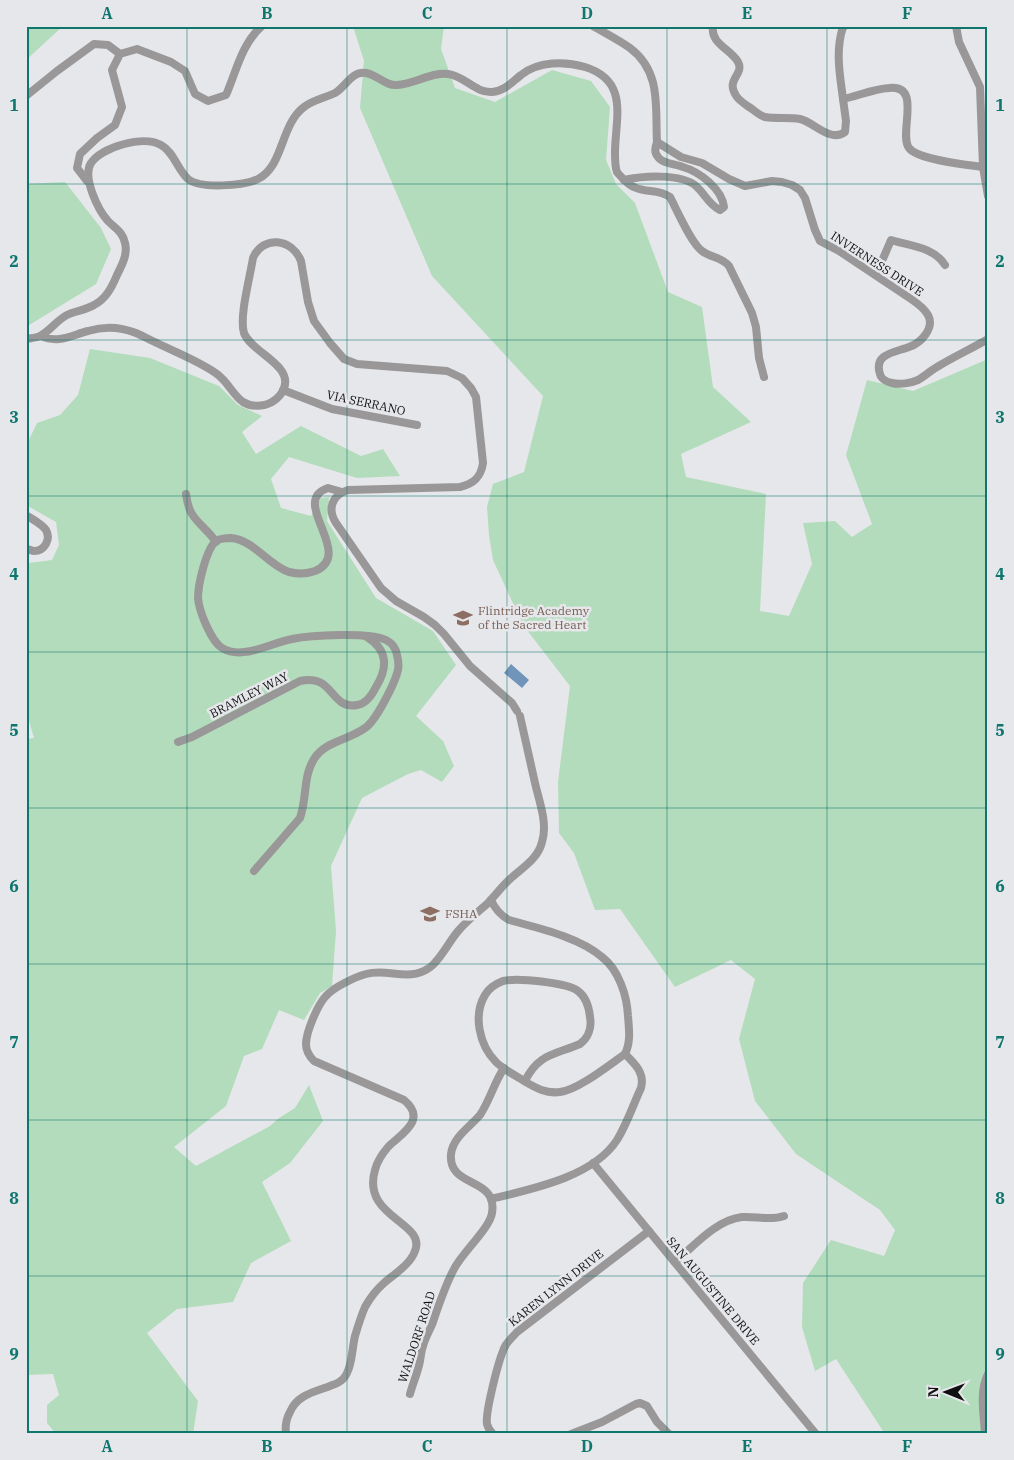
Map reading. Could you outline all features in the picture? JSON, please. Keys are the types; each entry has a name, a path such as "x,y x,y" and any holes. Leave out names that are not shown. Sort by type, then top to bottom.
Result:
{"street":[{"path":"26,339 41,336 65,316 93,306 102,300 111,289 124,260 126,250 122,235 107,220 88,182 78,168 80,154 115,125 122,107 112,70 120,54 137,49 171,62 185,71 195,94 208,101 226,95 244,50 262,26"},
{"path":"593,26 630,48 640,58 654,82 657,142 655,149 657,156 662,160 701,175 713,187 723,201 724,207 720,210 714,207 696,186 678,178 642,176 624,180"},
{"path":"714,26 712,29 714,37 739,64 740,71 732,87 738,99 764,117 801,119 833,135 840,136 845,132 846,120 845,98 838,52 839,38 842,27 845,26"},
{"path":"956,26 959,42 980,86 983,167 988,196"},
{"path":"26,96 94,44 108,45 120,54"},
{"path":"88,182 87,172 90,164 97,157 110,149 124,144 148,141 164,146 188,178 195,183 219,186 258,179 273,166 290,123 297,114 305,106 338,92 347,80 363,73 369,74 389,85 415,82 432,76 450,74 467,81 482,91 491,92 501,90 539,65 555,63 585,67 605,78 615,91 618,100 615,158 617,172 633,187 666,193 670,197 696,246 711,256 725,260 729,266 752,314 764,377"},
{"path":"845,98 890,87 898,89 905,93 908,102 906,140 909,148 918,155 961,165 983,167"},
{"name":"INVERNESS DRIVE","path":"657,142 681,157 702,163 745,186 772,181 792,185 800,190 805,198 820,240 876,275 922,308 928,315 930,324 926,334 920,341 909,347 887,354 882,359 879,366 883,380 898,384 917,380 937,367 988,340"},
{"path":"876,275 891,240 932,252 944,265"},
{"path":"41,336 48,340 57,340 98,328 128,330 189,358 216,373 243,402 258,406 271,403 276,400 283,390 285,384 283,373 278,366 248,340 244,332 243,318 253,258 263,245 283,243 298,254 301,261 310,313 314,322 344,359 357,364 446,371 462,378 476,397 483,463 478,479 460,487 348,490 336,496 331,506 333,518 382,588 396,601 435,625 470,666 512,703 518,714 543,818 543,840 541,847 530,862 468,920 439,959 429,968 422,972 408,975 383,972 365,974 331,991 323,999 317,1010 306,1043 307,1050 314,1061 404,1100 411,1108 413,1117 410,1128 381,1155 376,1165 373,1189 380,1204 392,1217 412,1232 417,1243 412,1257 379,1288 366,1306 355,1334 349,1370 346,1376 339,1383 307,1394 295,1403 287,1418 286,1434"},
{"name":"VIA SERRANO","path":"283,390 332,409 417,426"},
{"path":"254,871 300,818 310,767 318,753 325,747 363,730 373,722 390,690 398,668 398,662 395,649 386,640 367,636 310,636 291,639 247,652 223,649 214,639 202,614 198,598 199,590 208,554 212,546 221,539 226,538 240,540 284,570 293,573 301,574 317,570 323,566 327,562 329,551 316,510 316,497 319,492 328,488 342,492"},
{"path":"186,494 189,509 193,516 212,535 216,542"},
{"path":"26,515 45,529 48,537 46,544 41,549 35,551 26,548"},
{"name":"BRAMLEY WAY","path":"178,742 192,737 300,681 312,680 326,685 336,698 345,705 362,704 373,693 380,681 385,664 376,643 367,636"},
{"path":"491,900 498,912 509,920 554,932 580,943 603,957 616,975 626,999 629,1035 628,1048 625,1054 578,1085 566,1091 552,1093 544,1091 525,1081 504,1068 496,1062 487,1050 478,1023 482,1000 492,987 502,982 514,980 562,984 576,990 585,998 591,1024 588,1036 580,1044 542,1058 525,1081"},
{"path":"504,1068 497,1078 491,1096 479,1115 454,1142 451,1156 457,1173 484,1188 492,1199 574,1174 593,1163 617,1140 641,1088 642,1076 640,1071 625,1054"},
{"name":"SAN AUGUSTINE DRIVE","path":"593,1163 816,1434"},
{"name":"WALDORF ROAD","path":"410,1394 420,1362 423,1344 442,1295 454,1267 490,1220 492,1199"},
{"path":"675,1262 727,1220 744,1217 776,1219 784,1216"},
{"name":"KAREN LYNN DRIVE","path":"493,1434 489,1431 487,1424 489,1405 503,1349 509,1340 649,1231"},
{"path":"985,1434 982,1401 984,1383 988,1374"},
{"path":"571,1434 602,1422 640,1403 647,1406 657,1422 670,1434"}],"green space":[{"path":"26,26 63,26 26,60"},
{"path":"353,26 444,26 441,49 455,88 495,102 552,70 591,81 610,107 606,160 616,184 635,203 668,292 702,307 713,387 751,422 681,454 686,477 766,494 760,611 789,616 812,564 803,523 835,521 852,537 872,524 846,455 867,380 913,391 988,359 988,1434 885,1434 836,1359 815,1371 802,1327 803,1283 831,1240 884,1256 895,1230 880,1210 796,1154 755,1101 739,1039 755,979 731,960 675,987 620,909 595,910 574,853 559,833 558,782 570,686 523,625 493,560 487,507 493,484 524,472 543,396 432,276 360,108 364,61"},
{"path":"65,182 101,228 111,249 96,284 26,327 26,184"},
{"path":"90,349 150,358 219,386 238,405 262,416 242,432 256,454 301,426 361,456 383,449 400,476 357,478 289,457 271,479 281,508 311,516 321,498 329,497 327,521 376,598 433,631 456,665 416,716 443,741 454,766 442,782 421,770 408,774 362,798 331,866 336,931 332,986 320,993 304,1020 279,1010 262,1049 244,1056 226,1106 174,1147 196,1166 270,1126 295,1108 309,1085 323,1121 290,1163 262,1182 291,1241 251,1263 233,1302 177,1309 147,1333 198,1401 193,1434 123,1434 119,1432 115,1434 56,1434 47,1423 47,1405 59,1395 53,1374 26,1375 26,739 34,738 26,710 26,568 29,563 52,560 59,545 56,522 26,505 26,446 37,423 60,415 78,395"}],"water":[{"path":"511,664 529,680 522,688 504,673"}],"place":[{"name":"Flintridge Academy of the Sacred Heart","path":"463,618"},
{"name":"FSHA","path":"430,914"}]}
